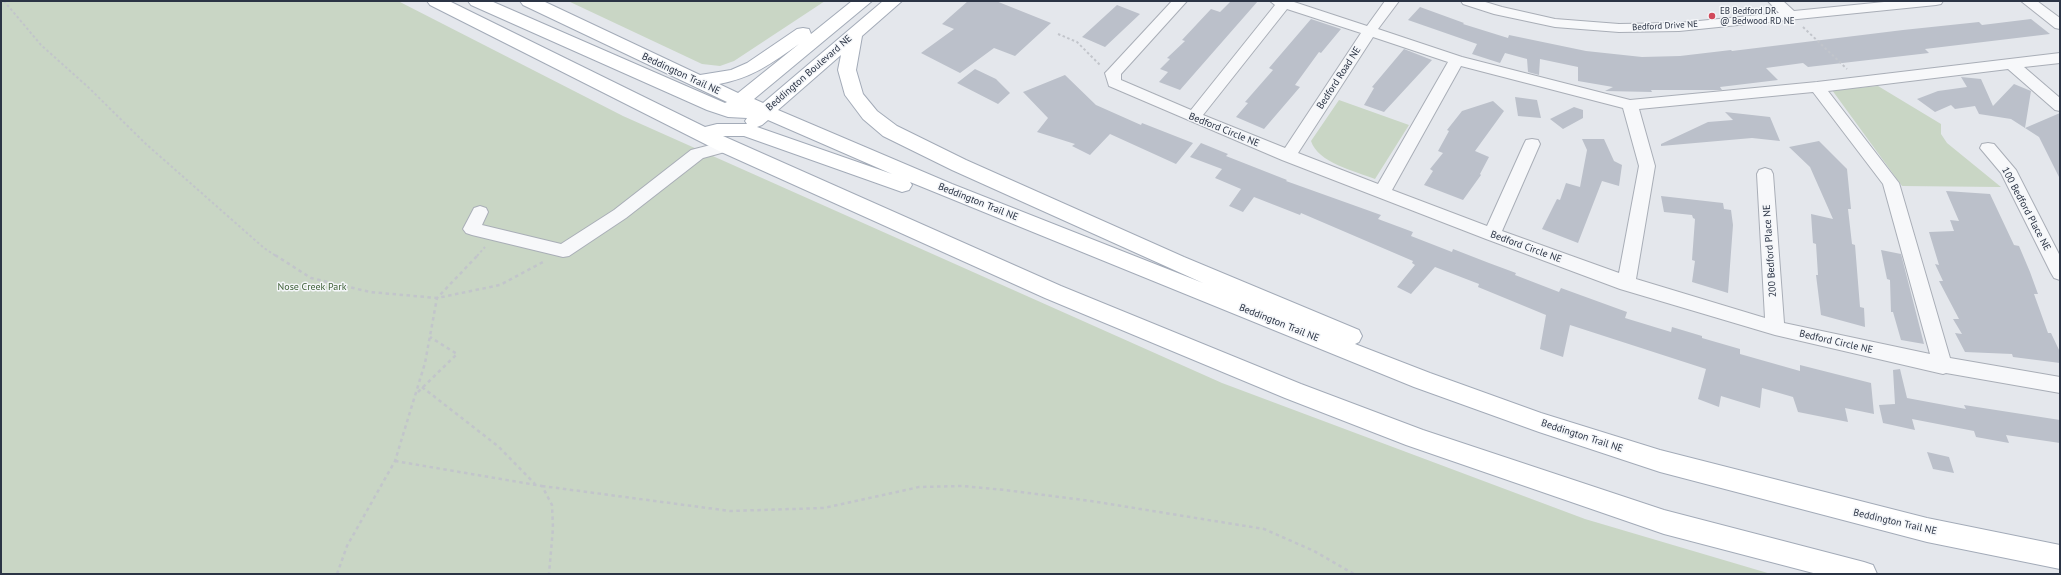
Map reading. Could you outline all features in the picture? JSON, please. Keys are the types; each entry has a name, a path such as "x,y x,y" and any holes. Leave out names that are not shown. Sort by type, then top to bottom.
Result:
{"main road":[{"path":"436,1 726,146 1060,295 1293,391 1415,438 1509,471 1664,522 1864,574"},
{"path":"477,1 734,106 765,112"},
{"name":"Beddington Trail NE","path":"529,1 700,81 734,106"},
{"path":"700,81 735,75 753,67 850,1"},
{"name":"Beddington Boulevard NE","path":"703,135 734,106 863,1"},
{"name":"Beddington Boulevard NE","path":"726,146 893,1"},
{"path":"854,34 847,70 854,95 870,115 890,131 959,165 1176,263 1374,345 1408,374"},
{"name":"Beddington Trail NE","path":"765,112 945,189 1408,374 1539,422 1660,461 1927,530 2060,557"},
{"path":"703,135 717,130 746,130 912,188 945,189"}],"street":[{"path":"1113,73 1180,1"},
{"name":"Bedford Road NE","path":"1288,156 1370,31 1392,1"},
{"name":"Bedford Drive NE","path":"1468,1 1499,11 1555,23 1619,28 1679,27 1936,1"},
{"path":"1775,1 1790,16"},
{"path":"2028,1 2060,25"},
{"path":"1193,117 1280,2 1457,60 1630,105 1817,87 2060,58"},
{"path":"1382,192 1457,60"},
{"path":"2011,64 2060,106"},
{"name":"Bedford Circle NE","path":"1113,73 1114,83 1193,117 1288,156 1626,284 1775,328 1944,366 2060,385"},
{"path":"1817,87 1891,183 1944,366"},
{"path":"1626,284 1647,166 1630,105"},
{"path":"697,154 703,135"},
{"path":"1492,234 1532,144"},
{"path":"480,212 472,229 563,251 614,218 697,154 726,146"},
{"name":"100 Bedford Place NE","path":"1988,148 2008,170 2060,273"},
{"name":"200 Bedford Place NE","path":"1765,174 1775,328"}],"path":[{"path":"4,1 41,44 88,87 146,144 264,248 312,278 370,292 437,298 500,285 563,251"},
{"path":"1790,16 1860,82"},
{"path":"1058,34 1077,42 1096,63 1113,73"},
{"path":"337,574 347,546 371,501 395,461 417,392 430,337 437,298 487,245 500,237"},
{"path":"417,392 457,354 430,337"},
{"path":"422,387 499,447 535,484"},
{"path":"395,461 542,486 730,510 824,508 919,487 962,486 1005,490 1091,501 1264,530 1314,551 1354,574"},
{"path":"542,486 552,505 553,528 549,574"}],"green space":[{"name":"Nose Creek Park","path":"1,1 398,1 623,116 1222,383 1585,519 1771,574 1,574"},
{"path":"568,1 825,1 734,61 720,66 702,64"},
{"path":"1878,86 1941,124 1941,134 1947,143 2001,187 1902,186 1832,90"},
{"path":"1339,100 1409,125 1375,179 1329,161 1315,149 1311,141"}],"building":[{"path":"968,1 996,1 1051,23 1015,56 994,48 960,73 921,53 954,29 942,24"},
{"path":"1231,1 1258,1 1180,90 1159,82 1168,72 1160,69 1170,59 1167,58 1185,41 1182,40 1211,9 1220,12"},
{"path":"1117,5 1140,14 1105,47 1082,37"},
{"path":"1420,7 1464,23 1463,24 1508,38 1509,35 1586,51 1642,57 1680,56 1732,51 1903,30 1979,22 1982,25 2031,19 2050,34 1925,49 1929,53 1808,67 1803,63 1766,68 1778,80 1720,87 1722,90 1651,90 1652,92 1605,91 1613,87 1578,81 1578,67 1540,59 1539,75 1528,72 1527,59 1505,53 1500,63 1472,54 1477,44 1408,20"},
{"path":"1311,19 1341,29 1321,53 1319,52 1295,85 1300,87 1264,129 1236,117 1248,103 1245,102 1273,70 1269,68"},
{"path":"1404,49 1432,60 1384,112 1364,105 1374,88 1372,87"},
{"path":"975,69 996,79 1010,93 998,104 957,83"},
{"path":"1065,75 1096,105 1141,125 1142,123 1193,143 1176,164 1110,134 1090,155 1072,146 1075,144 1037,132 1048,118 1023,92"},
{"path":"1961,77 1981,79 1993,106 2014,84 2031,91 2025,128 2011,119 1979,114 1975,106 1955,109 1951,105 1935,112 1917,99 1938,91 1967,87"},
{"path":"1515,97 1537,100 1541,118 1518,116"},
{"path":"1493,101 1504,111 1475,151 1489,157 1480,174 1481,175 1463,200 1424,185 1433,171 1430,169 1443,153 1438,151 1449,131 1447,130 1462,111"},
{"path":"1574,107 1583,110 1583,118 1563,129 1550,119"},
{"path":"1725,112 1770,117 1780,141 1752,138 1661,146 1661,144 1708,122 1733,120"},
{"path":"2060,113 2060,179 2039,137 2025,128"},
{"path":"1582,139 1604,139 1614,161 1622,165 1619,186 1602,181 1578,243 1542,229 1557,199 1560,200 1566,183 1580,187 1587,150"},
{"path":"1819,141 1847,169 1851,209 1848,209 1852,244 1855,245 1860,307 1864,308 1865,327 1821,315 1816,275 1818,275 1816,244 1813,243 1811,214 1833,219 1810,167 1789,147"},
{"path":"1201,143 1228,154 1226,156 1287,180 1286,181 1381,215 1378,219 1413,232 1411,236 1452,252 1453,249 1516,273 1515,275 1559,292 1561,288 1627,312 1625,318 1671,332 1672,327 1702,336 1702,338 1740,349 1740,354 1800,371 1800,365 1871,383 1874,414 1845,408 1848,422 1798,412 1793,397 1762,388 1760,408 1721,396 1719,407 1698,399 1706,369 1570,325 1563,357 1540,349 1546,315 1478,287 1479,284 1435,267 1411,294 1397,287 1415,265 1412,263 1413,261 1301,213 1300,215 1254,197 1243,212 1229,206 1241,189 1215,178 1222,169 1190,157"},
{"path":"1946,191 1990,194 2014,245 2019,246 2030,272 2038,294 2034,294 2048,333 2051,333 2060,352 2060,363 2013,357 2012,354 1965,352 1955,333 1962,334 1953,319 1959,319 1939,281 1943,281 1935,264 1939,265 1929,232 1954,231 1950,220 1959,221"},
{"path":"1661,196 1723,203 1724,209 1731,210 1733,225 1728,293 1692,282 1695,261 1692,260 1695,219 1692,215 1664,212"},
{"path":"1881,250 1901,254 1924,344 1901,340 1893,312 1891,312 1890,280 1887,279"},
{"path":"1900,369 1907,398 1966,409 1964,405 2060,420 2060,443 2006,435 2009,443 1976,437 1974,431 1912,419 1915,430 1883,423 1879,405 1895,404 1893,370"},
{"path":"1927,452 1949,457 1954,473 1933,469"}],"place":[{"name":"EB Bedford DR @ Bedwood RD NE","path":"1712,16"}]}
